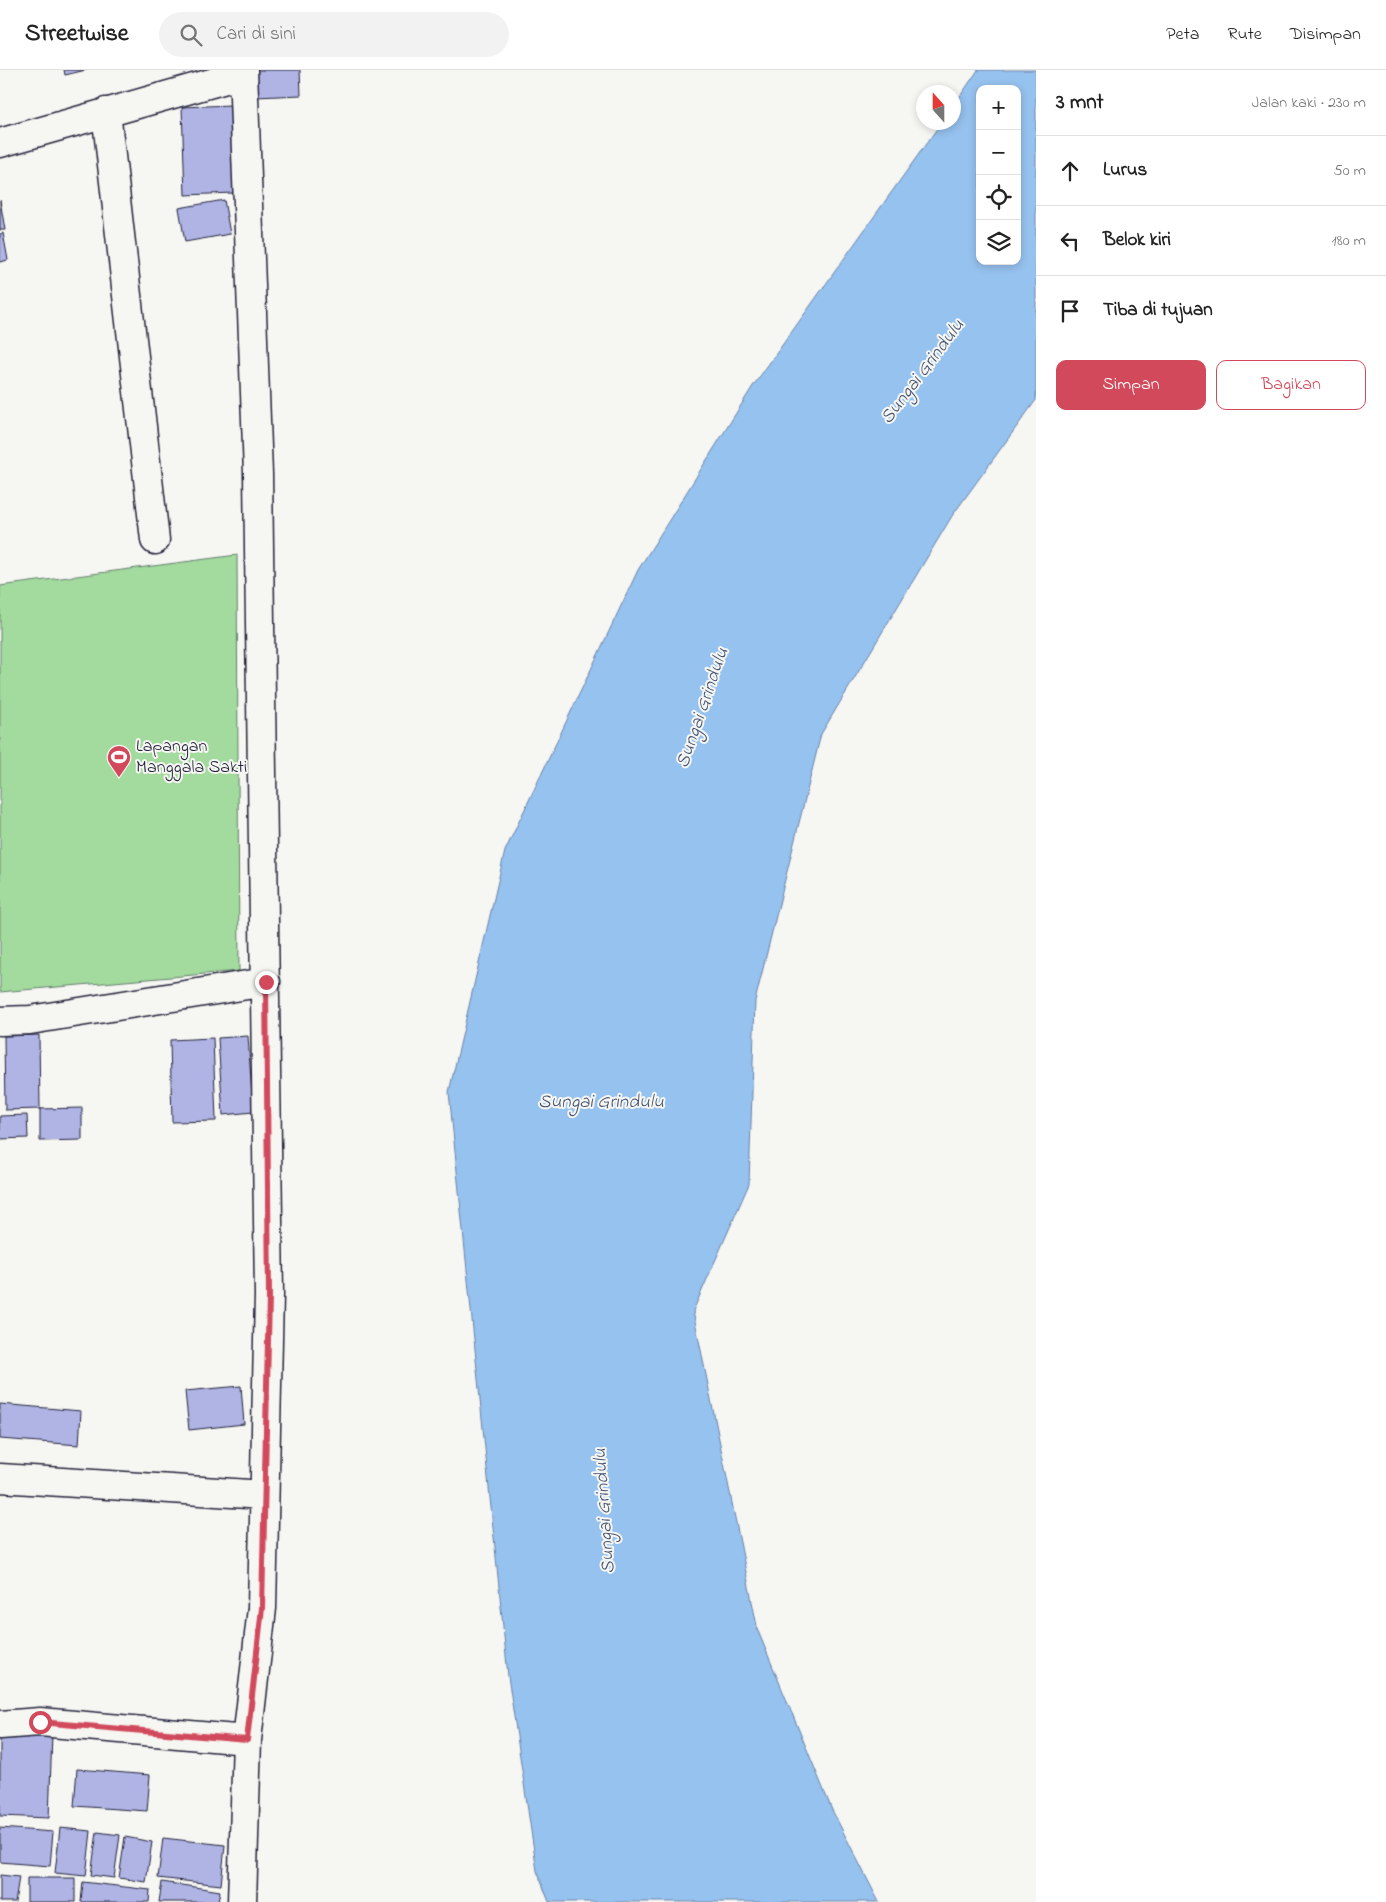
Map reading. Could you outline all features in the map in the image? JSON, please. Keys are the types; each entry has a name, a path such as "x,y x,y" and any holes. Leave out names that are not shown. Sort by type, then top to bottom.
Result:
{"street":[{"path":"0,142 243,72 258,474 269,1296 262,1608 247,1740 242,1902"},
{"path":"106,112 155,540"},
{"path":"0,1021 30,1020 266,982"},
{"path":"0,1478 264,1495"},
{"path":"0,1725 40,1722 247,1740"}],"green space":[{"name":"Lapangan Manggala Sakti","path":"237,555 239,971 0,992 0,586"}],"water":[{"name":"Sungai Grindulu","path":"978,70 1036,70 1036,400 952,516 821,734 755,1001 749,1184 693,1311 758,1631 832,1810 879,1902 549,1902 537,1871 508,1676 449,1092 505,851 638,570 753,386 936,130 961,130 961,95"}],"building":[{"path":"64,70 86,70 65,75"},
{"path":"254,70 300,70 301,95 256,97"},
{"path":"231,105 233,193 185,195 182,107"},
{"path":"0,200 5,230 0,230"},
{"path":"224,200 230,234 185,242 179,208"},
{"path":"3,233 8,260 0,262 0,234"},
{"path":"39,1035 40,1109 5,1110 4,1036"},
{"path":"248,1036 253,1112 223,1115 218,1038"},
{"path":"213,1038 216,1121 172,1122 170,1040"},
{"path":"82,1108 82,1140 40,1141 40,1109"},
{"path":"27,1115 28,1138 0,1139 0,1116"},
{"path":"241,1386 244,1424 189,1430 185,1391"},
{"path":"0,1404 81,1411 79,1445 0,1439"},
{"path":"0,1732 52,1734 49,1818 0,1816"},
{"path":"77,1769 150,1775 147,1811 74,1806"},
{"path":"0,1828 53,1832 50,1866 0,1862"},
{"path":"60,1828 91,1831 86,1876 55,1873"},
{"path":"97,1832 120,1835 114,1878 91,1875"},
{"path":"125,1837 152,1842 146,1882 119,1878"},
{"path":"163,1838 225,1845 221,1885 158,1878"},
{"path":"0,1875 19,1877 15,1902 0,1902"},
{"path":"27,1878 75,1878 75,1902 27,1902"},
{"path":"83,1882 150,1890 149,1902 81,1902"},
{"path":"162,1882 220,1891 218,1902 159,1902"}],"place":[{"name":"Lapangan Manggala Sakti","path":"119,778"}],"route":[{"path":"40,1722 247,1740 262,1608 269,1296 266,982"}]}
